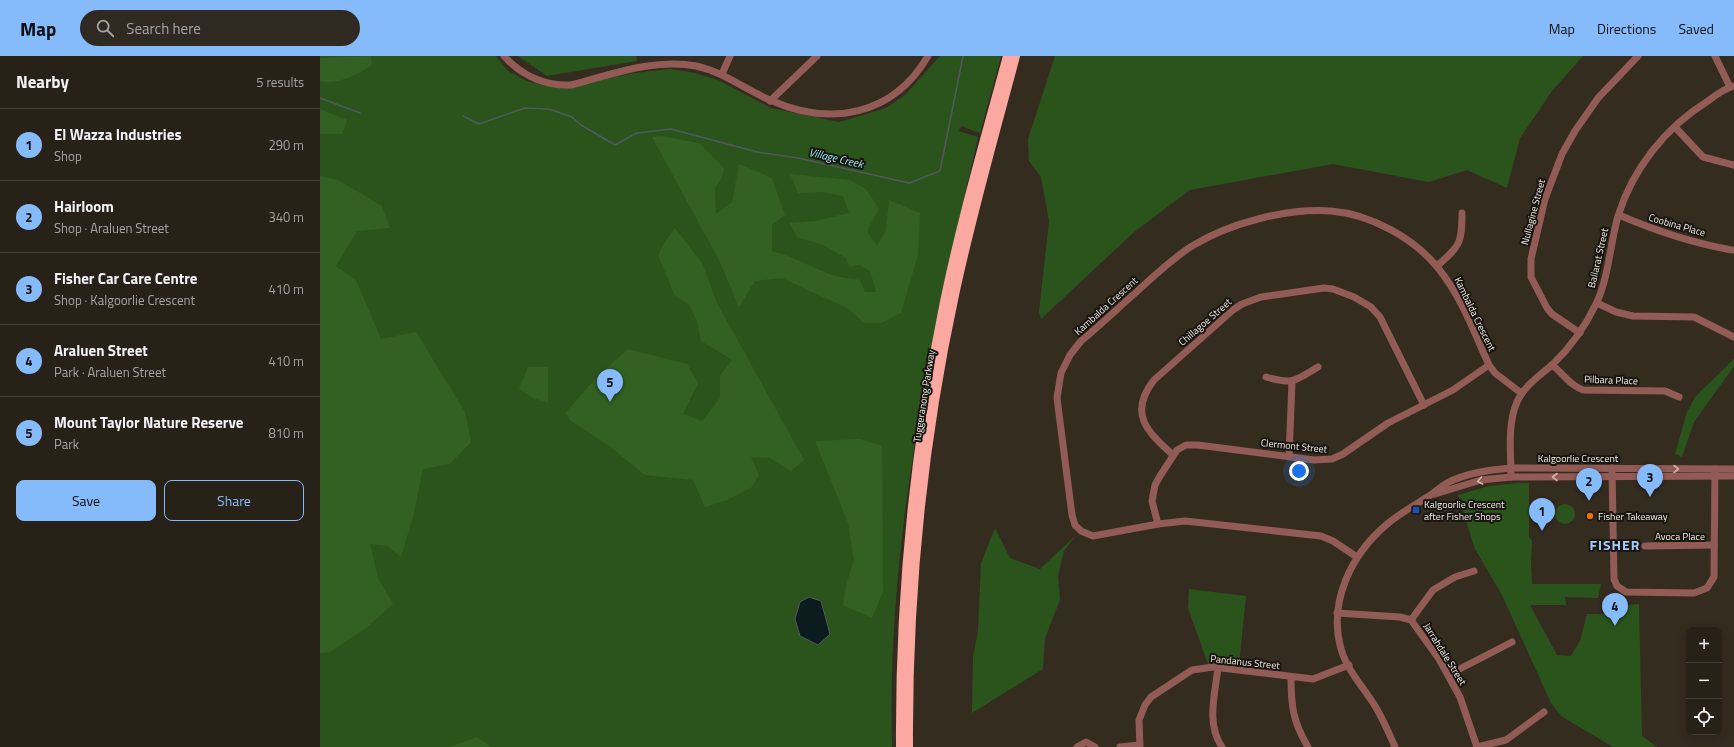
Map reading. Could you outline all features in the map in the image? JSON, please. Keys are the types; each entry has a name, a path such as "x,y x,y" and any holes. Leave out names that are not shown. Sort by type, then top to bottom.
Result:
{"highway":[{"name":"Tuggeranong Parkway","path":"901,747 905,598 912,516 926,406 943,311 955,257 1008,56"},
{"name":"Tuggeranong Parkway","path":"908,747 910,640 914,577 926,458 936,396 963,254 1015,56"}],"street":[{"path":"504,56 527,75 545,83 558,85 570,85 647,66 669,64 696,66 722,74 770,101 813,114 838,115 854,112 883,101 898,91 917,72 928,56"},
{"path":"669,56 669,64"},
{"path":"722,74 730,56"},
{"path":"770,101 817,56"},
{"name":"Nullagine Street","path":"1580,333 1552,314 1547,308 1531,277 1531,259 1545,199 1565,148 1598,98 1638,56"},
{"path":"1715,56 1732,86"},
{"name":"Ballarat Street","path":"1511,477 1510,438 1513,415 1521,393 1552,365 1580,333 1597,303 1603,287 1619,215 1626,195 1645,161 1658,142 1675,127 1701,105 1732,86"},
{"path":"1675,127 1703,157 1734,166"},
{"name":"Kambalda Crescent","path":"1357,557 1333,541 1321,536 1195,521 1158,524 1093,536 1081,531 1075,525 1072,515 1057,398 1061,373 1070,355 1081,341 1166,264 1212,235 1249,222 1296,213 1331,211 1350,214 1396,232 1437,266 1455,293 1489,364 1495,373 1521,393"},
{"path":"1437,266 1453,252 1461,239 1462,213"},
{"name":"Coobina Place","path":"1619,215 1650,229 1732,250"},
{"name":"Chillagoe Street","path":"1173,455 1154,438 1144,424 1141,409 1143,398 1148,388 1154,380 1233,310 1261,297 1324,288 1345,293 1364,302 1380,317 1424,405"},
{"path":"1597,303 1616,312 1633,316 1694,317 1734,337"},
{"name":"Clermont Street","path":"1158,524 1152,501 1153,492 1160,476 1173,455 1177,450 1186,445 1198,445 1314,460 1332,459 1343,454 1388,423 1452,390 1489,364"},
{"name":"Pilbara Place","path":"1552,365 1573,387 1582,390 1665,391 1679,397"},
{"path":"1266,376 1281,381 1292,382 1318,367"},
{"path":"1289,457 1292,382"},
{"name":"Kalgoorlie Crescent","path":"1395,747 1376,708 1348,665 1338,635 1337,613 1345,579 1357,557 1386,526 1446,484 1468,475 1511,468 1612,468 1715,473 1734,476"},
{"path":"1612,468 1614,579 1617,586 1626,592 1694,593 1703,591 1711,584 1714,577 1715,473"},
{"name":"Kalgoorlie Crescent","path":"1429,496 1476,482 1511,477 1715,473 1734,469"},
{"name":"Avoca Place","path":"1645,546 1714,545"},
{"path":"1411,620 1433,590 1455,577 1474,571"},
{"name":"Jarrahdale Street","path":"1337,613 1400,617 1411,620 1427,640 1460,698 1477,747"},
{"path":"1448,675 1512,642"},
{"name":"Pandanus Street","path":"1139,746 1140,713 1151,697 1192,670 1202,668 1218,668 1313,680 1348,665"},
{"path":"1218,668 1212,714 1215,729 1222,747"},
{"path":"1291,677 1292,712 1295,724 1308,747"},
{"path":"1477,747 1506,740 1544,712"},
{"path":"1077,747 1086,742 1095,747"},
{"path":"1120,747 1139,746"}],"green space":[{"path":"320,56 496,56 508,71 527,81 546,86 572,86 635,73 670,69 695,73 718,80 771,108 839,122 886,108 905,95 940,56 1001,56 980,133 961,126 959,131 978,137 944,288 929,364 904,516 896,593 892,670 892,747 320,747"},
{"path":"371,56 372,65 354,76 334,82 320,81 320,58"},
{"path":"518,56 636,56 637,61 547,76"},
{"path":"1055,56 1583,56 1552,91 1520,138 1507,188 1467,170 1429,182 1333,164 1190,190 1133,233 1041,319 1039,312 1049,221 1041,177 1029,161 1028,139"},
{"path":"320,109 347,120 342,134 320,134"},
{"path":"661,136 699,143 724,168 722,177 715,189 716,214 732,202 739,164 772,178 785,215 772,225 772,251 832,275 860,280 865,292 876,292 870,271 860,265 849,267 846,258 823,245 797,237 790,223 815,221 849,213 843,196 823,192 798,193 790,174 850,180 866,189 879,209 867,231 877,246 886,230 889,200 920,213 918,255 901,313 881,323 864,323 849,309 782,278 755,281 739,307 719,260 652,137"},
{"path":"320,176 338,180 382,206 390,228 357,231 336,266 356,280 381,339 416,332 465,412 471,442 450,464 423,469 413,517 401,557 387,546 370,544 378,578 393,604 367,627 330,652 320,653"},
{"path":"675,228 702,263 717,303 804,460 791,471 770,458 751,457 759,475 752,487 727,500 705,507 693,480 645,475 608,445 570,420 565,413 597,377 628,349 687,364 698,383 683,414 702,421 720,398 720,376 732,360 701,341 697,321 689,305 675,296 658,255 666,240"},
{"path":"1734,359 1734,366 1694,422 1682,457 1675,454 1687,412 1696,396"},
{"path":"528,367 548,367 548,403 533,398 519,389"},
{"path":"860,439 882,446 883,592 872,618 843,605 846,585 854,560 848,523 815,441"},
{"path":"1529,483 1529,537 1532,541 1532,584 1601,584 1598,598 1565,597 1566,605 1530,605 1557,655 1571,656 1580,641 1587,614 1606,614 1607,605 1616,606 1639,604 1642,736 1657,747 1613,747 1561,716 1551,703 1502,595 1475,549 1458,495 1489,486"},
{"path":"1565,504 1572,507 1575,514 1572,521 1565,524 1558,521 1555,514 1558,507"},
{"path":"995,528 1010,558 1040,569 1075,536 1064,551 1058,576 1060,600 1045,638 1043,669 972,713 973,657 978,631 981,563"},
{"path":"1189,589 1246,596 1239,665 1208,664 1188,608"},
{"path":"477,737 491,747 449,747"}],"shaded area":[{"path":"809,597 821,601 830,634 818,645 800,636 795,619 800,602"}],"waterway":[{"name":"Village Creek","path":"463,116 479,124 525,108 549,109 572,117 581,125 615,145 637,133 671,129 757,152 798,158 909,183 940,171 963,56"},
{"path":"320,98 360,113"}],"place":[{"name":"Mount Taylor Nature Reserve","path":"610,402"},
{"name":"Fisher Car Care Centre","path":"1650,497"},
{"name":"Hairloom","path":"1589,501"},
{"name":"Kalgoorlie Crescent after Fisher Shops","path":"1416,510"},
{"name":"Fisher Takeaway","path":"1590,516"},
{"name":"El Wazza Industries","path":"1542,531"},
{"name":"Araluen Street","path":"1615,626"}],"district":[{"name":"FISHER","path":"1615,544"}]}
